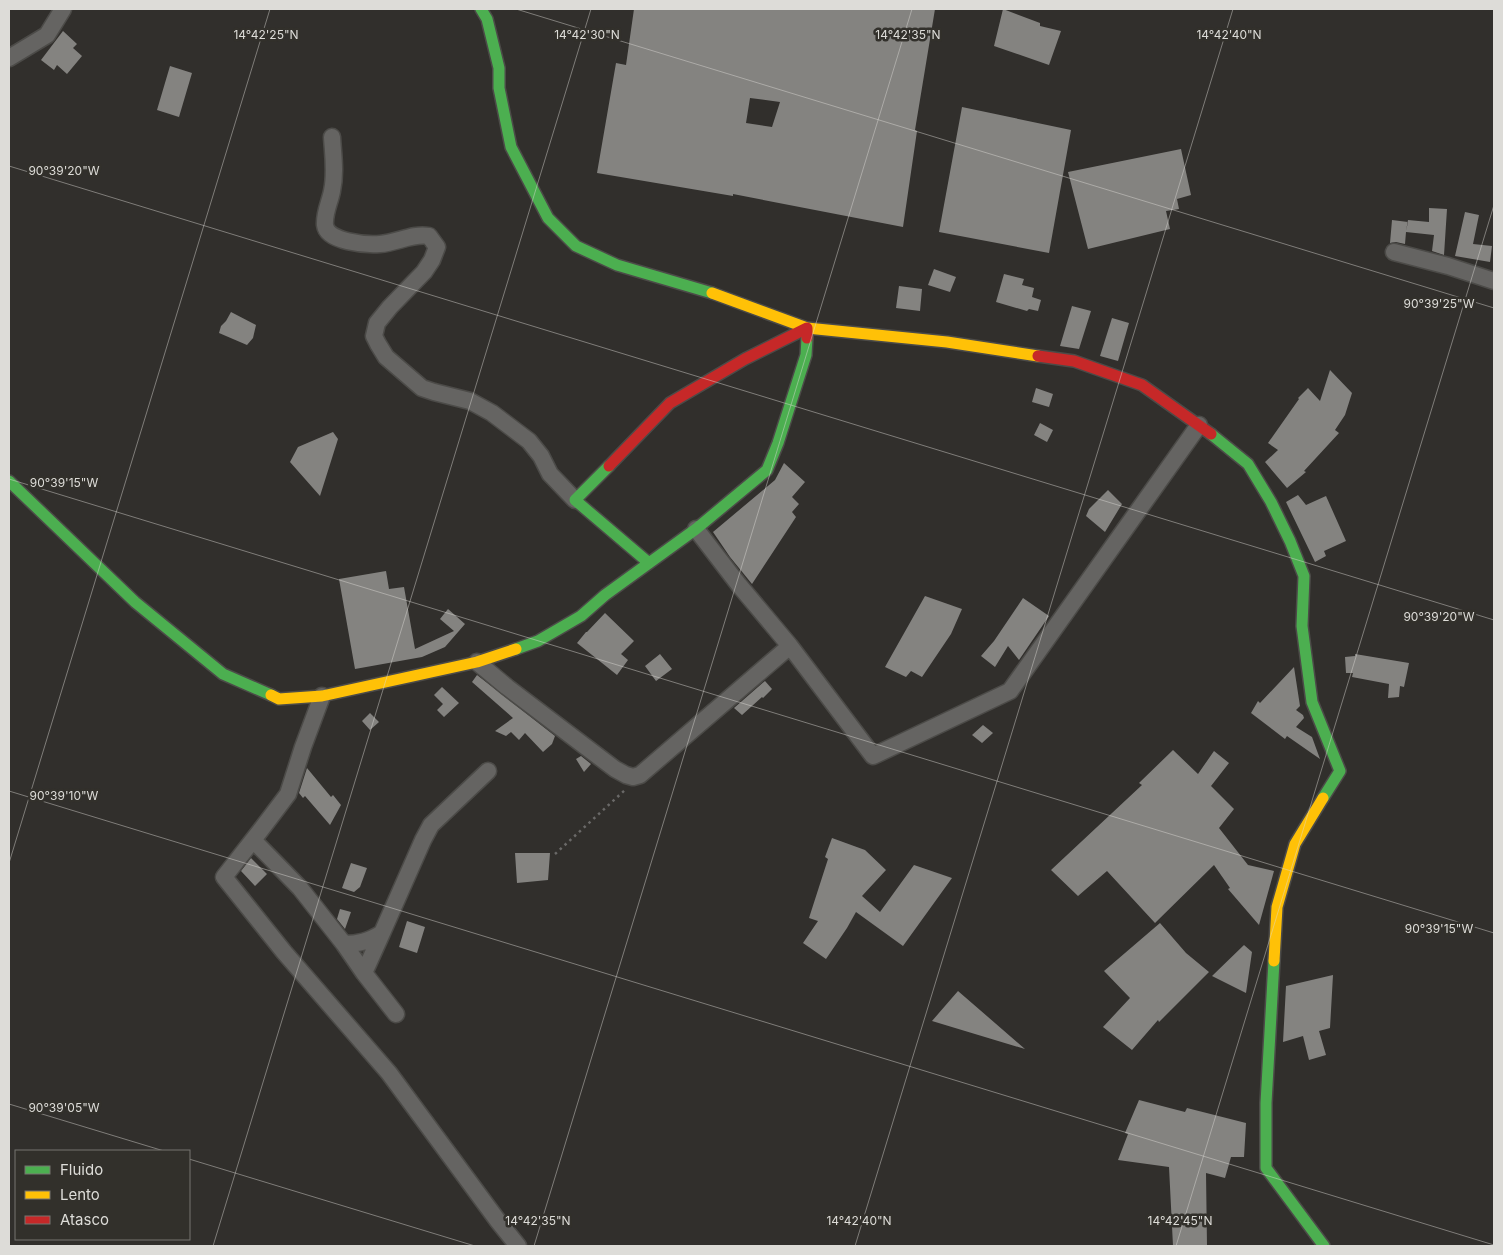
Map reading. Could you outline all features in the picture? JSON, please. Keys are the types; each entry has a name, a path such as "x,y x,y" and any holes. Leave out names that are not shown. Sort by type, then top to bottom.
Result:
{"street":[{"path":"9,58 47,35 63,9"},
{"path":"482,9 487,20 499,68 499,88 511,147 548,218 576,246 617,265 703,290 807,328 947,342 1074,361 1142,386 1198,425 1248,464 1271,502 1304,576 1302,626 1312,702 1340,770 1295,844 1277,907 1266,1103 1266,1168 1324,1246"},
{"path":"332,136 334,162 333,190 325,217 325,226 328,233 338,238 367,244 383,244 422,235 429,236 437,247 432,260 424,272 377,323 374,336 386,357 422,388 470,401 492,413 529,441 541,456 550,474 574,500 649,563"},
{"path":"1394,252 1448,266 1494,281"},
{"path":"574,500 670,403 745,359 807,328"},
{"path":"9,481 135,602 223,674 279,699 322,696 477,662 538,641 581,616 605,595 696,529 767,470 778,443 806,355 807,328"},
{"path":"696,529 739,585 790,646 873,756 1010,691 1198,425"},
{"path":"477,662 507,687 616,769 633,777 640,776 790,646"},
{"path":"322,696 288,794 224,877 284,952 388,1073 518,1246"},
{"path":"364,973 431,825 488,771"},
{"path":"252,840 300,888 396,1014"},
{"path":"344,944 370,941 382,933"}],"path":[{"path":"555,854 640,776"}],"building":[{"path":"634,9 935,9 915,130 917,131 903,227 733,194 733,196 597,173 616,63 626,65","holes":["750,98 780,102 772,127 746,123"]},
{"path":"1003,9 1040,23 1040,26 1061,31 1049,65 994,46"},
{"path":"63,31 77,44 73,48 82,56 67,74 57,65 54,70 41,60"},
{"path":"170,66 192,73 179,117 157,110"},
{"path":"962,107 1071,130 1049,253 939,232"},
{"path":"1181,149 1191,195 1177,199 1179,209 1166,211 1170,229 1088,249 1068,172"},
{"path":"1429,208 1447,209 1444,255 1432,251 1434,235 1406,232 1405,244 1390,243 1392,220 1408,222 1408,220 1429,222"},
{"path":"1465,212 1479,215 1473,244 1492,246 1490,262 1455,256"},
{"path":"934,269 956,277 950,292 928,285"},
{"path":"1004,274 1024,279 1022,285 1034,288 1032,297 1041,300 1038,311 1029,309 1027,311 996,302"},
{"path":"899,286 922,289 920,311 896,308"},
{"path":"1072,306 1091,311 1079,349 1060,346"},
{"path":"231,312 256,325 253,338 247,345 219,333 221,326"},
{"path":"1112,318 1129,323 1118,361 1100,356"},
{"path":"1330,370 1352,393 1345,415 1335,430 1339,433 1304,471 1306,472 1287,488 1265,462 1278,450 1268,443 1298,398 1308,388 1320,401"},
{"path":"1036,388 1053,394 1049,407 1032,402"},
{"path":"1040,423 1053,430 1047,442 1034,435"},
{"path":"333,432 338,439 320,496 290,462 298,447"},
{"path":"784,463 805,482 792,497 799,504 792,512 796,517 752,584 713,532 775,480"},
{"path":"1108,490 1122,504 1105,532 1086,516 1089,509"},
{"path":"1298,495 1306,505 1326,496 1346,541 1324,551 1326,556 1315,562 1286,502"},
{"path":"386,571 389,589 404,587 415,649 454,631 440,619 448,609 465,624 445,647 422,657 355,669 339,579"},
{"path":"925,596 962,609 951,634 922,677 911,671 906,677 885,667"},
{"path":"1023,598 1049,616 1019,660 1008,646 995,667 981,656 994,641"},
{"path":"605,613 634,641 621,654 628,660 617,675 577,643"},
{"path":"660,654 672,669 656,681 645,666"},
{"path":"1355,654 1409,663 1404,687 1400,686 1399,697 1388,698 1389,684 1352,677 1353,673 1346,673 1345,657 1355,656"},
{"path":"1294,667 1300,706 1296,710 1304,718 1296,727 1312,737 1320,759 1287,736 1285,739 1251,713 1258,701 1260,703"},
{"path":"477,675 555,736 552,744 543,752 525,733 519,740 511,732 506,736 495,731 513,718 472,682"},
{"path":"765,681 772,689 763,698 742,715 734,708"},
{"path":"442,687 459,703 444,717 437,710 443,704 434,695"},
{"path":"370,713 379,722 370,730 362,721"},
{"path":"983,725 993,733 982,743 972,735"},
{"path":"1173,750 1198,774 1214,751 1229,763 1211,786 1234,809 1219,828 1248,865 1274,871 1259,925 1228,889 1230,888 1214,865 1155,923 1107,871 1078,896 1051,870 1142,785 1139,783"},
{"path":"581,756 591,764 584,772 576,759"},
{"path":"307,768 331,797 333,795 341,805 330,825 305,796 303,798 299,793"},
{"path":"832,838 865,850 886,870 862,896 880,912 914,865 952,878 903,946 856,912 826,959 803,943 818,921 809,918 828,859 825,857"},
{"path":"515,853 550,853 548,880 517,883"},
{"path":"251,858 267,874 255,886 241,871"},
{"path":"351,863 367,868 360,887 354,892 342,888"},
{"path":"340,909 351,912 345,929 337,919"},
{"path":"407,921 425,927 417,953 399,947"},
{"path":"1160,923 1186,953 1209,972 1159,1022 1158,1020 1132,1050 1103,1027 1130,998 1104,971"},
{"path":"1244,945 1252,952 1246,993 1212,976"},
{"path":"1333,975 1330,1028 1319,1031 1326,1055 1309,1060 1303,1036 1283,1042 1286,986"},
{"path":"958,991 1025,1049 932,1021"},
{"path":"1139,1100 1185,1112 1187,1108 1246,1123 1244,1157 1231,1157 1225,1178 1206,1173 1207,1246 1173,1246 1169,1167 1118,1160 1128,1134 1125,1133"}],"traffic: fast":[{"path":"481,9 487,19 499,68 499,88 511,147 548,218 576,246 617,265 712,293"},
{"path":"516,649 538,641 581,616 605,595 696,529 767,470 778,443 806,355 807,338"},
{"path":"1211,434 1248,464 1271,502 1304,576 1302,626 1312,702 1340,771 1323,798"},
{"path":"609,466 575,500 649,563"},
{"path":"9,481 135,602 223,674 271,695"},
{"path":"1274,961 1266,1103 1266,1168 1324,1246"}],"traffic: slow":[{"path":"712,293 807,328 947,342 1038,356"},
{"path":"271,695 279,699 322,696 477,662 516,649"},
{"path":"1274,961 1277,907 1295,844 1323,798"}],"traffic: jam":[{"path":"609,466 670,403 745,359 807,328 807,338"},
{"path":"1038,356 1074,361 1142,385 1211,434"}]}
